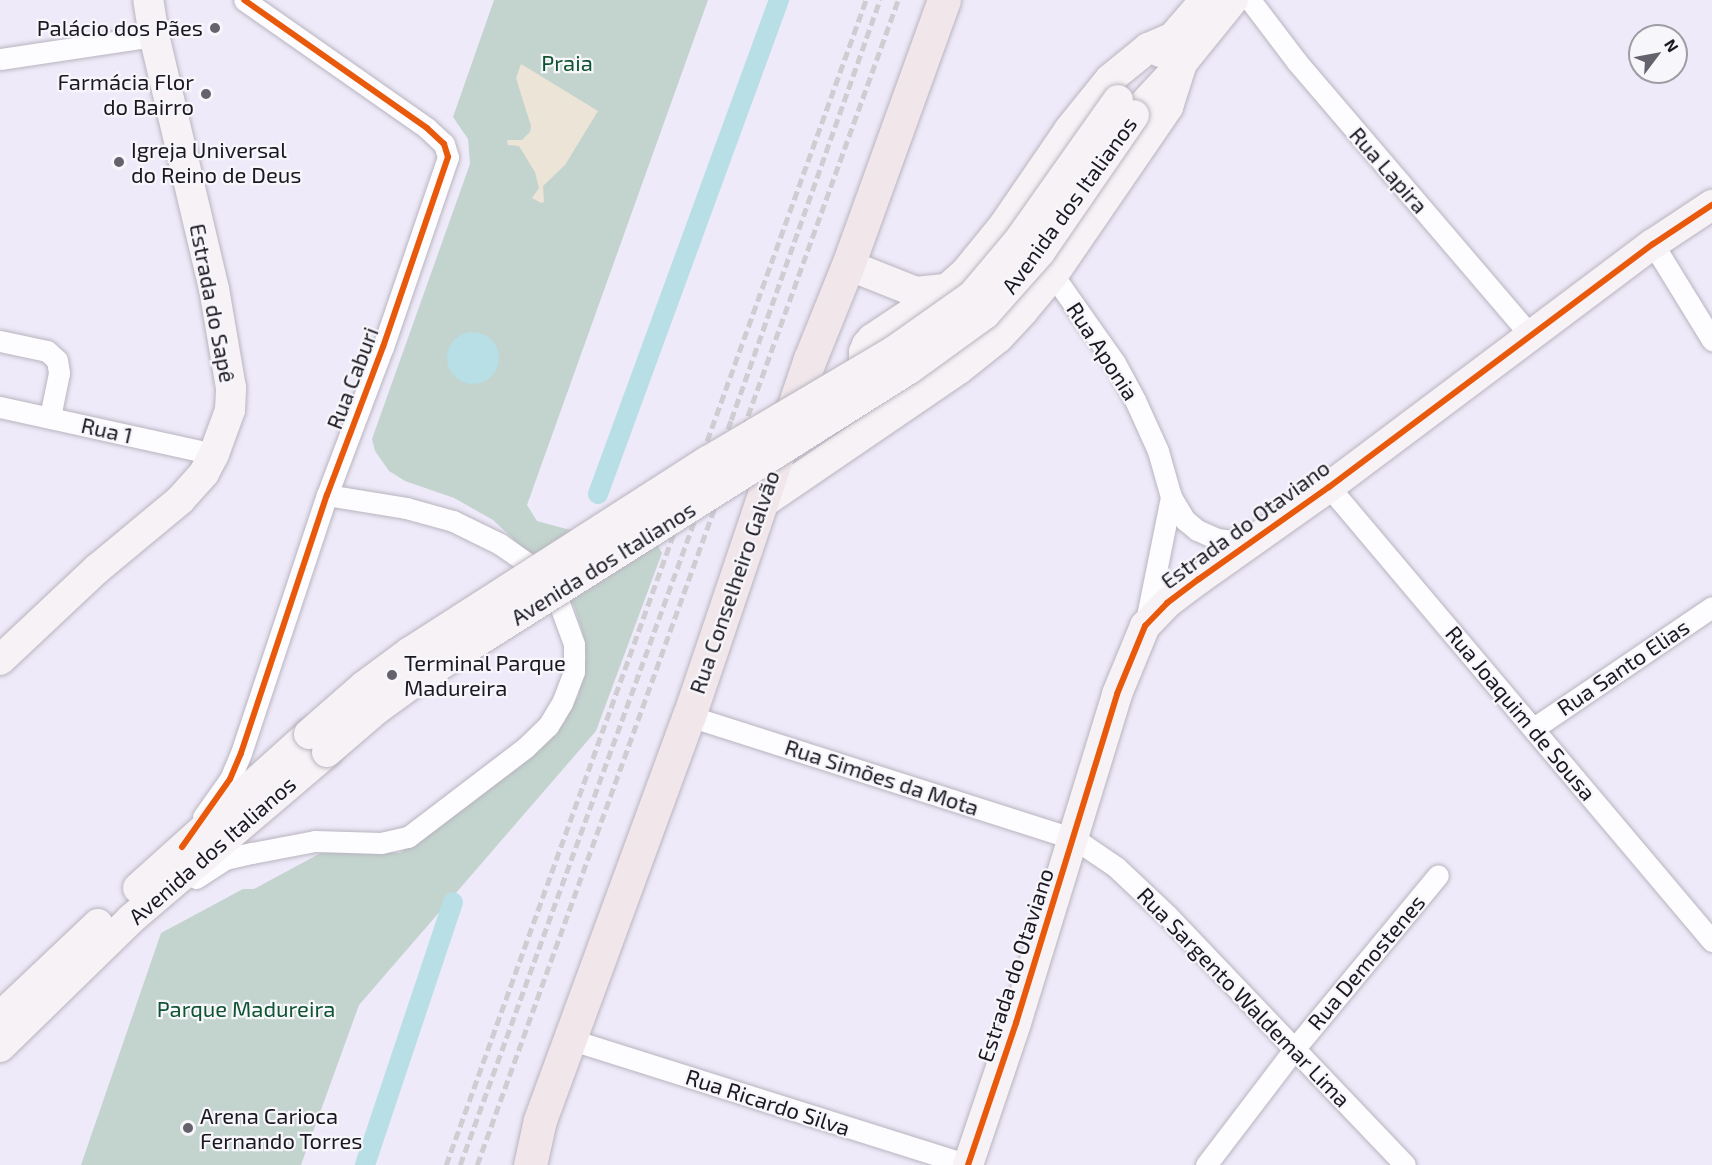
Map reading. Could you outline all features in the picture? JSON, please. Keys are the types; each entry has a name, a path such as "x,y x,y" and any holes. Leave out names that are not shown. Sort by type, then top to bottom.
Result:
{"main road":[{"name":"Estrada do Sapê","path":"1,658 97,569 180,500 204,473 214,454 230,410 231,388 214,289 154,36 148,0"},
{"name":"Rua Conselheiro Galvão","path":"530,1165 540,1120 689,716 810,359 848,265 944,0"},
{"name":"Avenida dos Italianos","path":"761,504 912,398 959,369 998,338 1053,275 1168,107 1177,50 1204,0"},
{"name":"Avenida dos Italianos","path":"0,1047 131,919 318,743 364,686 410,652 708,461 894,351 973,295 1126,107 1177,50 1233,0"},
{"name":"Avenida dos Italianos","path":"912,398 890,396 882,390 864,364 864,352 872,339 947,289 965,273 1004,225 1069,130 1110,79 1148,48 1177,50"},
{"name":"Estrada do Otaviano","path":"968,1165 1075,838 1117,694 1145,626 1167,603 1329,487 1532,337 1653,244 1712,205"},
{"path":"848,265 916,292 947,289"},
{"name":"Avenida dos Italianos","path":"0,1017 182,847 318,743"}],"street":[{"name":"Rua Caburi","path":"182,847 230,779 236,764 327,495 383,347 448,157 444,144 427,128 244,0"},
{"name":"Rua Lapira","path":"1250,0 1297,62 1532,337"},
{"path":"0,59 154,36"},
{"path":"1653,244 1712,340"},
{"name":"Rua Aponia","path":"1053,275 1115,363 1136,400 1158,451 1171,497 1185,520 1197,530 1217,539 1248,543"},
{"path":"0,341 48,351 57,360 58,373 50,417"},
{"name":"Rua 1","path":"0,407 214,454"},
{"name":"Rua Joaquim de Sousa","path":"1329,487 1712,941"},
{"path":"131,919 225,860 315,841 381,843 408,837 526,747 548,726 562,703 574,671 574,644 555,592 527,563 500,544 453,521 405,508 327,495"},
{"name":"Rua Aponia","path":"1145,626 1171,497"},
{"name":"Rua Santo Elias","path":"1534,728 1712,607"},
{"name":"Rua Simões da Mota","path":"689,716 1075,838"},
{"name":"Rua Sargento Waldemar Lima","path":"1075,838 1116,867 1167,915 1405,1165"},
{"name":"Rua Demostenes","path":"1206,1165 1294,1048 1438,874"},
{"name":"Rua Ricardo Silva","path":"569,1039 968,1165"}],"green space":[{"name":"Parque Madureira","path":"494,0 708,0 527,505 537,521 574,531 634,504 662,553 596,731 359,1005 301,1165 81,1165 161,933 243,889 254,889 330,848 400,853 564,723 578,696 586,657 583,634 574,606 542,560 524,549 493,520 454,498 405,481 389,471 375,451 372,439 470,164 468,139 453,117"}],"sand":[{"path":"521,64 598,111 565,165 543,186 544,202 541,203 532,198 539,188 535,172 519,146 508,145 507,140 522,140 530,132 531,126 516,78"}],"water":[{"path":"468,332 478,332 492,339 499,358 492,377 478,384 468,384 458,380 451,373 447,363 447,353 451,343 458,336"}],"waterway":[{"path":"598,494 779,0"},
{"path":"365,1165 453,902"}],"railway":[{"path":"446,1165 866,0"},
{"path":"460,1165 731,420 880,0"},
{"path":"477,1165 898,0"}],"cycle path":[{"path":"182,847 230,779 241,753 327,495 383,347 448,157 444,144 427,128 244,0"},
{"path":"968,1165 1016,1023 1117,694 1145,626 1167,603 1199,579 1329,487 1653,244 1712,205"}],"place":[{"name":"Palácio dos Pães","path":"215,28"},
{"name":"Farmácia Flor do Bairro","path":"206,94"},
{"name":"Igreja Universal do Reino de Deus","path":"119,162"},
{"name":"Terminal Parque Madureira","path":"392,675"},
{"name":"Arena Carioca Fernando Torres","path":"188,1128"}],"park label":[{"name":"Praia","path":"567,63"}]}
